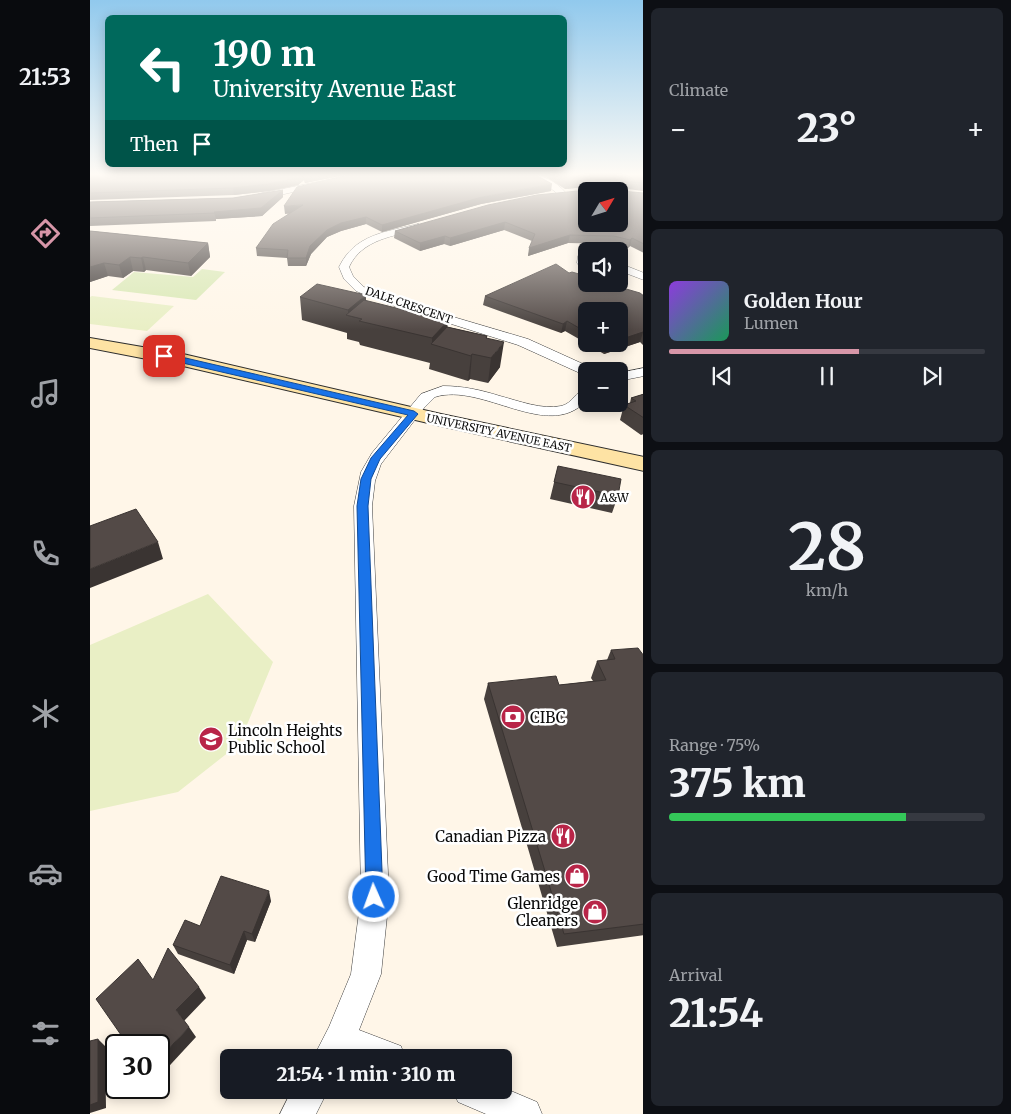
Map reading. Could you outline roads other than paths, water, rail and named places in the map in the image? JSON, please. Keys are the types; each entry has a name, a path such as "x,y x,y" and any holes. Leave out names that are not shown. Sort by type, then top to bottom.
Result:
{"main road":[{"name":"UNIVERSITY AVENUE EAST","path":"90,343 183,360 414,414 643,464"}],"street":[{"name":"DALE CRESCENT","path":"422,226 374,240 355,248 347,257 344,266 348,277 360,289 392,302 523,342 578,367"},
{"path":"628,269 643,276"},
{"path":"628,375 643,372"},
{"path":"335,1048 366,974 374,897 363,506 366,479 376,458 431,394 456,390 546,410 566,410 578,402"},
{"path":"297,1114 306,1099"},
{"path":"491,1099 525,1114"}],"place":[{"name":"A&W","path":"583,497"},
{"name":"CIBC","path":"513,717"},
{"name":"Lincoln Heights Public School","path":"211,739"},
{"name":"Canadian Pizza","path":"563,836"},
{"name":"Good Time Games","path":"577,876"},
{"name":"Glenridge Cleaners","path":"595,912"}]}
